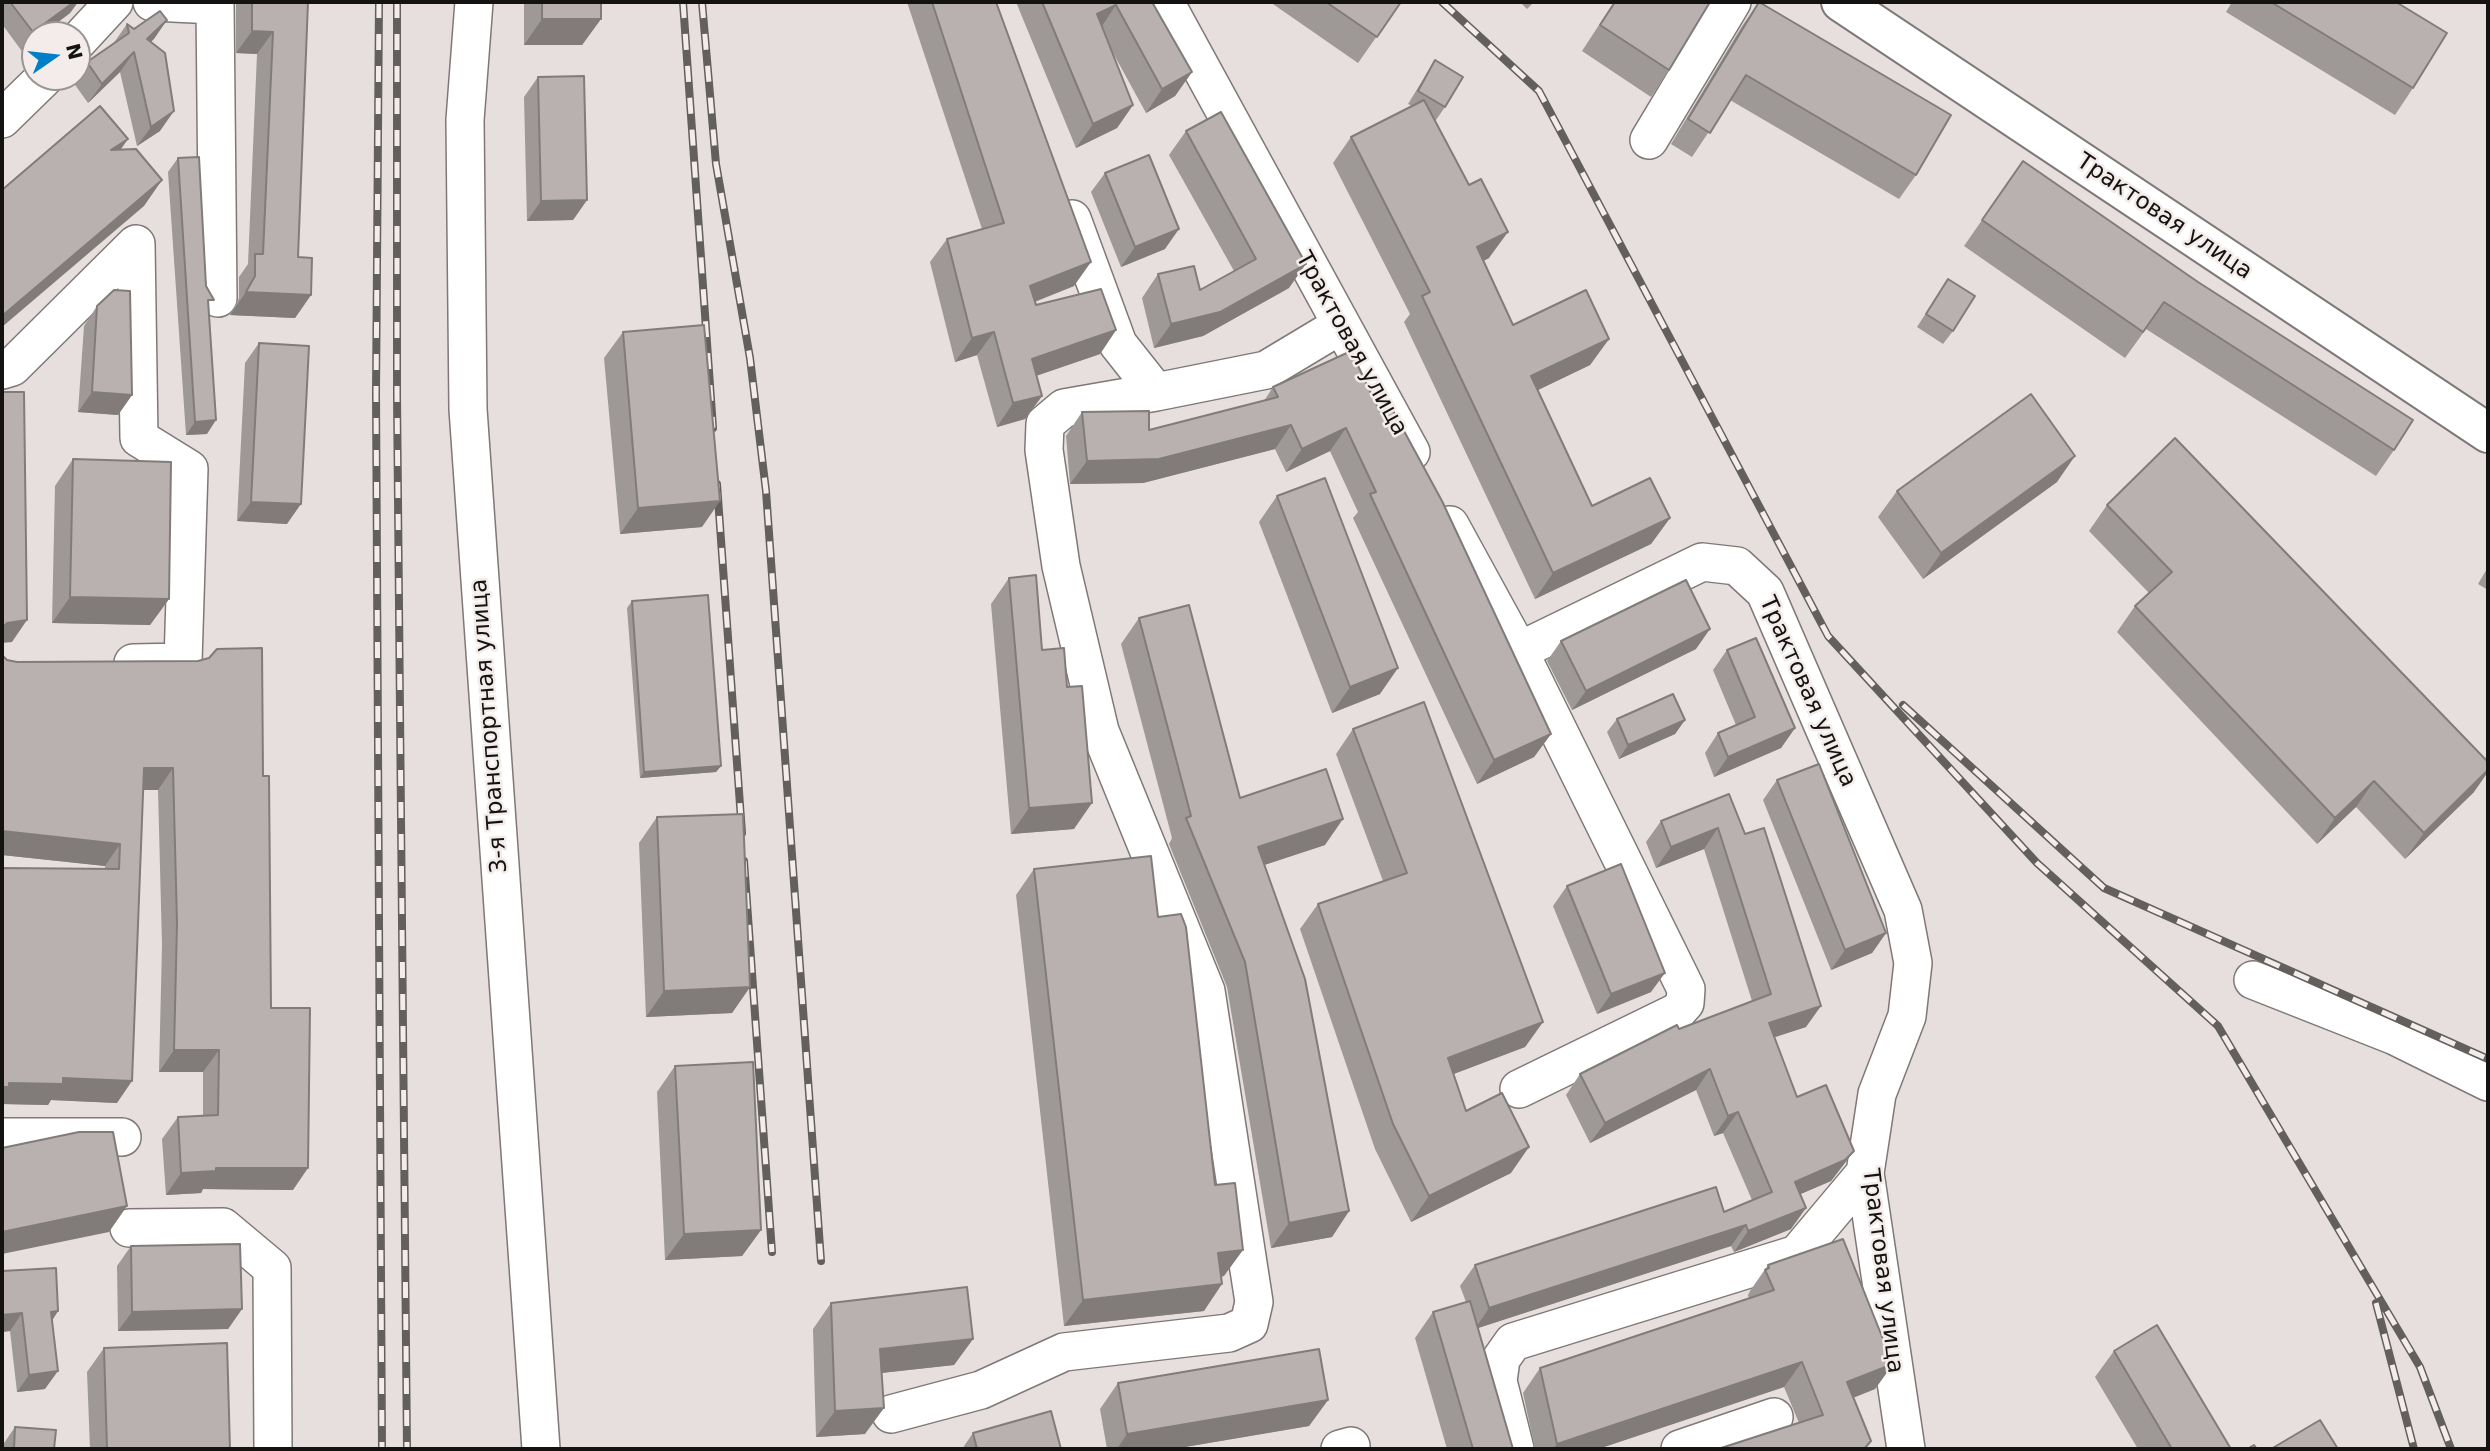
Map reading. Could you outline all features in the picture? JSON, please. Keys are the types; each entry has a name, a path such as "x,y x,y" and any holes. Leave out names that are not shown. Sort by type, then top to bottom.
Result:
{"main road":[{"name":"Трактовая улица","path":"1841,2 2488,433"}],"street":[{"path":"91,27 114,2"},
{"path":"152,2 215,4 218,298"},
{"name":"3-я Транспортная улица","path":"474,2 465,120 467,409 541,1449"},
{"name":"Трактовая улица","path":"1164,2 1519,651 1702,562 1737,566 1765,592 1903,910 1913,962 1907,1016 1877,1094 1865,1173 1906,1449"},
{"path":"1649,139 1732,2"},
{"path":"1062,192 1118,344 1156,392"},
{"path":"2,370 12,367 136,244 139,438 189,469 183,662 99,663"},
{"path":"891,1414 981,1390 1064,1352 1229,1333 1249,1324 1254,1302 1206,991 1100,731 1061,566 1044,450 1045,424 1064,408 1266,369 1341,325"},
{"path":"1519,651 1686,989 1685,1003 1677,1012 1519,1089"},
{"path":"2253,980 2395,1036 2488,1082"},
{"path":"2,1137 121,1138"},
{"path":"1516,1449 1498,1381 1501,1359 1513,1342 1797,1254 1865,1173"},
{"path":"129,1228 223,1227 272,1268 273,1449"},
{"path":"1680,1449 1774,1418"}],"building":[{"path":"10,2 74,2 48,21 25,21"},
{"path":"252,2 308,2 298,257 312,258 311,295 246,292 255,276 255,254 263,254 273,32 252,31"},
{"path":"542,2 601,2 601,19 542,19"},
{"path":"932,2 996,2 1091,262 1030,286 1036,305 1101,289 1116,330 1032,359 1042,396 1013,403 994,332 972,338 947,239 1004,223"},
{"path":"1042,2 1152,2 1192,72 1162,89 1116,5 1097,14 1133,105 1093,124"},
{"path":"1326,2 1401,2 1377,37"},
{"path":"1615,2 1710,2 1669,70 1600,25"},
{"path":"1759,2 1951,115 1916,175 1746,75 1710,133 1688,119"},
{"path":"2271,2 2396,2 2447,33 2413,88"},
{"path":"160,11 167,20 147,39 165,53 174,111 151,127 134,52 102,84 91,68 91,59 129,33 127,24 134,29"},
{"path":"1435,60 1463,77 1445,107 1418,91"},
{"path":"584,76 587,200 541,201 538,77"},
{"path":"1424,100 1469,185 1481,179 1508,232 1477,247 1513,325 1586,290 1609,339 1531,376 1592,506 1650,478 1670,518 1553,573 1422,296 1430,292 1351,137"},
{"path":"100,106 128,139 111,150 136,149 162,180 2,316 2,190"},
{"path":"1221,112 1306,264 1220,312 1171,324 1158,274 1194,266 1200,290 1256,259 1186,131"},
{"path":"1149,155 1179,229 1135,247 1105,173"},
{"path":"199,157 206,286 214,300 208,300 216,420 195,422 178,158"},
{"path":"2023,161 2198,282 2413,420 2394,450 2164,302 2143,332 1982,220"},
{"path":"1948,279 1975,296 1953,331 1926,314"},
{"path":"114,290 130,291 132,395 92,392 97,306"},
{"path":"704,325 720,501 638,508 623,332"},
{"path":"259,343 309,346 301,504 251,502"},
{"path":"1351,351 1380,412 1391,407 1442,501 1551,734 1494,760 1370,494 1376,492 1346,428 1302,449 1291,425 1159,459 1087,461 1082,412 1149,411 1149,430 1278,397 1273,387"},
{"path":"2,392 24,392 27,620 7,623 2,628"},
{"path":"2031,394 2075,456 1941,553 1897,491"},
{"path":"2175,438 2488,762 2488,770 2424,833 2374,781 2335,818 2135,606 2172,572 2107,505"},
{"path":"73,459 171,462 169,599 70,597"},
{"path":"1325,478 1398,668 1350,687 1277,496"},
{"path":"1036,575 1042,650 1064,648 1067,687 1082,686 1092,803 1029,808 1009,578"},
{"path":"1686,580 1710,629 1586,691 1561,641"},
{"path":"708,595 721,766 644,772 632,601"},
{"path":"1189,605 1240,798 1326,769 1343,819 1258,847 1305,979 1349,1211 1289,1223 1245,962 1186,818 1191,816 1139,618"},
{"path":"1756,638 1795,728 1728,757 1718,733 1755,717 1727,650"},
{"path":"262,648 263,776 269,776 271,1008 310,1008 308,1168 216,1168 216,1171 181,1173 178,1117 218,1115 219,1050 174,1050 177,923 173,768 144,768 132,1081 63,1078 63,1084 9,1083 9,1087 2,1087 2,868 119,869 120,844 2,831 2,655 7,660 17,662 198,661 209,658 217,649"},
{"path":"1673,694 1685,720 1628,745 1617,719"},
{"path":"1424,702 1543,1022 1448,1058 1466,1111 1502,1093 1529,1147 1429,1196 1393,1124 1318,904 1407,873 1353,729"},
{"path":"1819,764 1886,933 1845,950 1777,780"},
{"path":"1729,794 1745,834 1764,828 1821,1006 1769,1023 1797,1097 1826,1085 1854,1151 1845,1160 1795,1182 1806,1208 1748,1231 1746,1225 1489,1308 1475,1265 1716,1187 1724,1212 1772,1192 1738,1112 1728,1116 1710,1069 1605,1123 1580,1074 1677,1025 1679,1029 1771,994 1718,828 1671,847 1661,821"},
{"path":"743,814 750,987 664,991 657,817"},
{"path":"1151,856 1158,917 1181,914 1186,927 1215,1185 1235,1183 1243,1250 1218,1253 1222,1284 1083,1300 1034,869"},
{"path":"1621,864 1665,973 1611,994 1567,886"},
{"path":"753,1062 761,1230 684,1234 675,1066"},
{"path":"79,1132 113,1132 127,1206 2,1232 2,1148"},
{"path":"1843,1239 1893,1364 1847,1382 1871,1441 1864,1449 1718,1449 1823,1415 1802,1362 1557,1444 1540,1368 1774,1290 1765,1270 1769,1268 1768,1265"},
{"path":"240,1244 242,1309 132,1312 131,1246"},
{"path":"56,1268 58,1311 51,1312 58,1371 29,1375 22,1313 2,1315 2,1271"},
{"path":"967,1287 973,1339 880,1349 884,1408 835,1411 831,1303"},
{"path":"1470,1301 1513,1449 1473,1449 1433,1312"},
{"path":"2157,1325 2231,1449 2172,1449 2114,1351"},
{"path":"227,1343 230,1449 107,1449 104,1348"},
{"path":"1319,1349 1328,1400 1127,1434 1118,1383"},
{"path":"1051,1411 1061,1449 977,1449 973,1433"},
{"path":"2320,1420 2338,1449 2271,1449"},
{"path":"15,1427 56,1430 54,1449 14,1449"}],"railway":[{"path":"379,2 376,393 382,1449"},
{"path":"397,2 397,395 407,1449"},
{"path":"683,2 713,428"},
{"path":"702,2 716,164 750,358 766,491 821,1261"},
{"path":"1442,2 1539,91 1828,636 2037,863 2218,1026 2420,1367 2451,1449"},
{"path":"717,484 742,833"},
{"path":"1903,705 2104,888 2488,1059"},
{"path":"744,861 772,1252"},
{"path":"2376,1303 2414,1449"}]}
